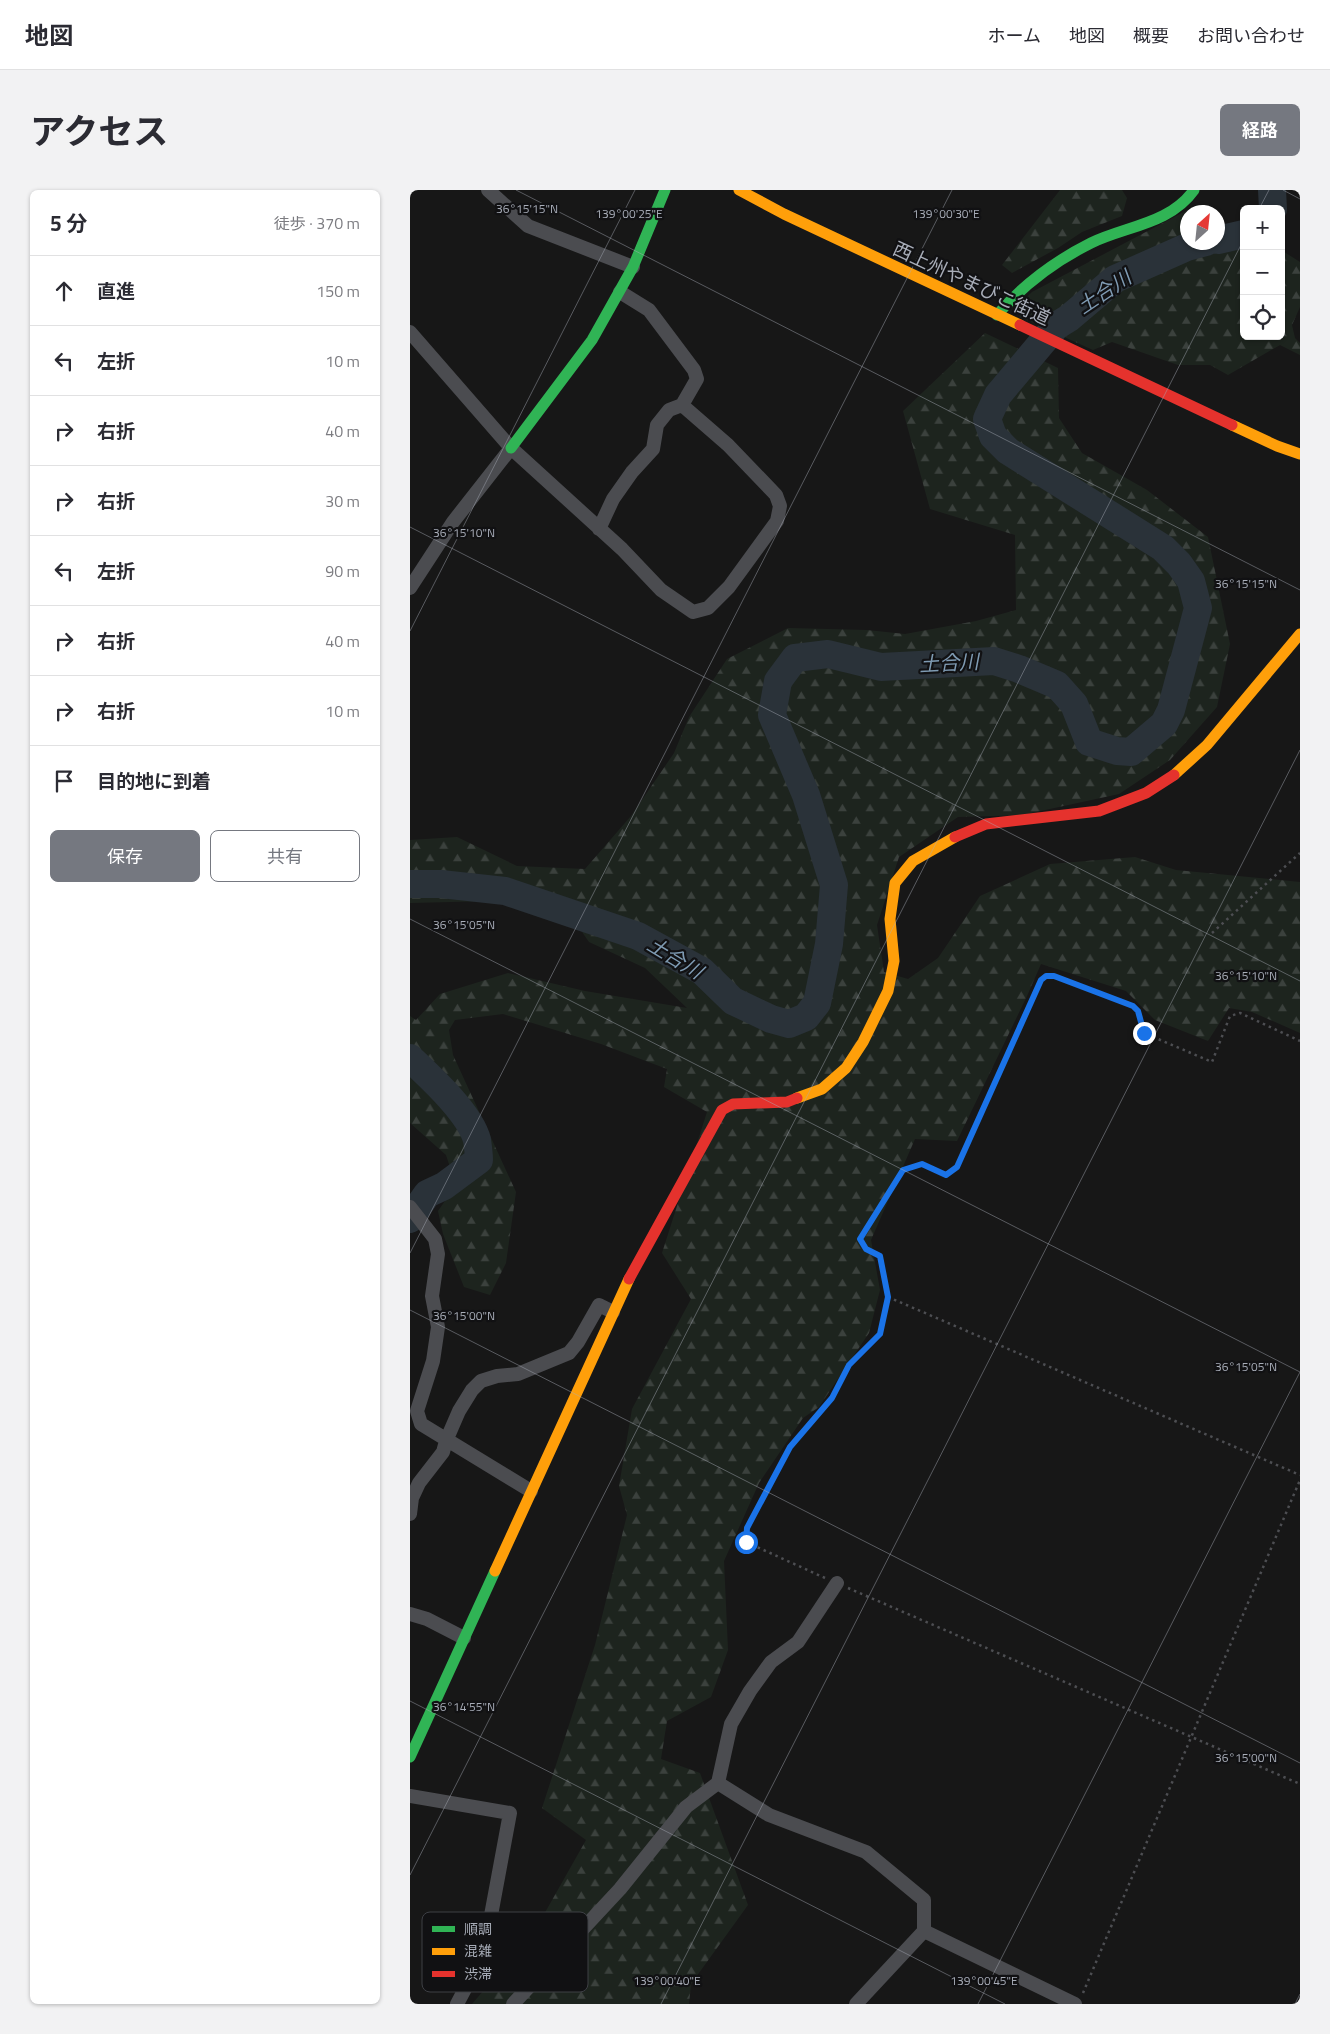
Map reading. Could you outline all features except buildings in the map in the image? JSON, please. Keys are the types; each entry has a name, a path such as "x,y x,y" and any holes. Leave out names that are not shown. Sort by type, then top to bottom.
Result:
{"main road":[{"path":"512,448 592,340 633,267 664,190"},
{"name":"西上州やまびこ街道","path":"739,190 784,214 1017,324 1278,446 1300,454"},
{"path":"997,314 1013,295 1071,254 1092,242 1166,215 1185,202 1194,190"},
{"path":"410,1757 613,1312 722,1110 733,1104 787,1102 822,1089 846,1068 863,1042 888,991 894,961 890,919 895,883 913,861 944,842 986,824 1100,811 1146,793 1180,771 1207,745 1300,634"}],"street":[{"path":"488,190 528,226 633,267"},
{"path":"599,529 613,499 632,472 653,449 657,425 669,410 682,405 697,379 694,370 649,310 620,292"},
{"path":"410,332 512,448 622,549 661,590 693,612 708,608 729,587 777,522 780,506 776,495 728,445 682,405"},
{"path":"410,588 452,522 512,448"},
{"path":"410,1207 435,1240 438,1254 432,1296 438,1326 433,1361 414,1417 446,1441 532,1490"},
{"path":"410,1514 412,1498 419,1483 443,1452 459,1411 472,1390 481,1381 496,1376 518,1374 569,1353 578,1342 599,1305 613,1312"},
{"path":"588,1923 620,1889 686,1807 718,1783 731,1724 750,1691 771,1662 798,1642 836,1583"},
{"path":"410,1614 427,1619 464,1638"},
{"path":"718,1783 769,1815 866,1852 924,1900 924,1931 856,2004"},
{"path":"410,1796 510,1813 492,1912"},
{"path":"924,1931 1079,1999"},
{"path":"457,2004 463,1992"},
{"path":"513,2004 524,1992"}],"path":[{"path":"1212,933 1300,852"},
{"path":"1300,1041 1240,1013 1230,1016 1212,1062 1144,1033 1138,1011 1133,1006 1054,976 1046,976 1041,980 957,1167 946,1175 922,1164 903,1170 860,1239 866,1249 880,1256 888,1297 880,1334 849,1365 832,1398 790,1447 747,1528 746,1542 765,1552 1300,1784"},
{"path":"888,1297 1300,1475"},
{"path":"1079,1999 1192,1738 1300,1480"}],"green space":[{"path":"1060,190 1122,190 1127,198 1122,216 1082,232 1058,248 1012,273 1002,265"},
{"path":"1180,214 1180,250 1225,250 1225,225 1240,242 1240,340 1285,340 1285,253 1300,262 1300,307 1292,325 1295,338 1300,343 1300,355 1280,345 1228,375 1210,365 1178,365 1112,342 1093,350 1020,317 1017,306 1032,292"},
{"path":"985,333 1058,368 1059,418 1082,453 1147,490 1208,537 1230,644 1217,707 1170,760 1119,794 1022,815 958,817 899,857 877,925 884,972 908,979 938,958 980,896 1050,864 1135,857 1176,870 1300,882 1300,1033 1252,1012 1229,1008 1208,1041 1155,1020 1126,991 1041,964 957,1141 915,1139 871,1240 880,1290 869,1333 819,1407 803,1418 759,1483 724,1561 728,1650 711,1697 667,1721 661,1759 700,1773 748,1905 691,1984 689,2004 472,2004 482,1992 588,1992 588,1912 545,1912 586,1840 542,1808 595,1645 627,1515 619,1486 632,1409 691,1299 662,1253 707,1112 664,1087 667,1069 601,1044 503,1014 455,1020 449,1030 453,1055 516,1192 506,1263 490,1295 464,1287 443,1234 438,1211 456,1185 446,1155 410,1123 410,1016 416,1020 440,994 508,973 585,991 687,1008 645,968 589,942 580,929 545,913 491,901 410,903 410,840 457,837 517,866 585,869 631,816 674,753 689,717 727,659 788,628 867,630 905,634 976,621 1016,610 1015,535 930,509 903,411"}],"waterway":[{"name":"土合川","path":"1272,190 1273,205"},
{"name":"土合川","path":"1225,238 1240,235"},
{"name":"土合川","path":"410,884 441,884 505,891 638,936 702,971 733,1001 771,1019 789,1024 806,1017 817,1003 829,944 834,885 806,795 772,715 778,681 795,658 828,654 881,667 994,661 1057,685 1074,704 1089,742 1117,751 1131,752 1164,724 1171,710 1198,608 1191,581 1179,564 1163,548 1008,451 993,436 987,419 998,395 1056,326 1069,318 1115,279 1180,250"},
{"name":"土合川","path":"410,1058 448,1096 466,1118 477,1140 479,1160 444,1186 427,1194 410,1219"}],"traffic: fast":[{"path":"511,448 592,340 633,267 665,190"},
{"path":"997,315 1040,274 1065,258 1104,237 1160,217 1173,210 1194,190"},
{"path":"410,1757 495,1571"}],"traffic: slow":[{"path":"739,190 784,214 1020,325"},
{"path":"1232,425 1277,446 1300,454"},
{"path":"1174,775 1207,745 1300,634"},
{"path":"797,1098 822,1089 846,1068 863,1042 888,991 894,961 890,919 895,883 913,861 955,837"},
{"path":"495,1571 629,1279"}],"traffic: jam":[{"path":"1020,325 1232,425"},
{"path":"955,837 986,824 1099,811 1146,793 1174,775"},
{"path":"629,1279 722,1110 733,1104 787,1102 797,1098"}],"route":[{"path":"746,1542 747,1528 790,1447 832,1398 849,1365 880,1334 888,1297 880,1256 866,1249 860,1239 903,1170 922,1164 946,1175 957,1167 1041,980 1046,976 1054,976 1133,1006 1138,1011 1144,1033"}]}
